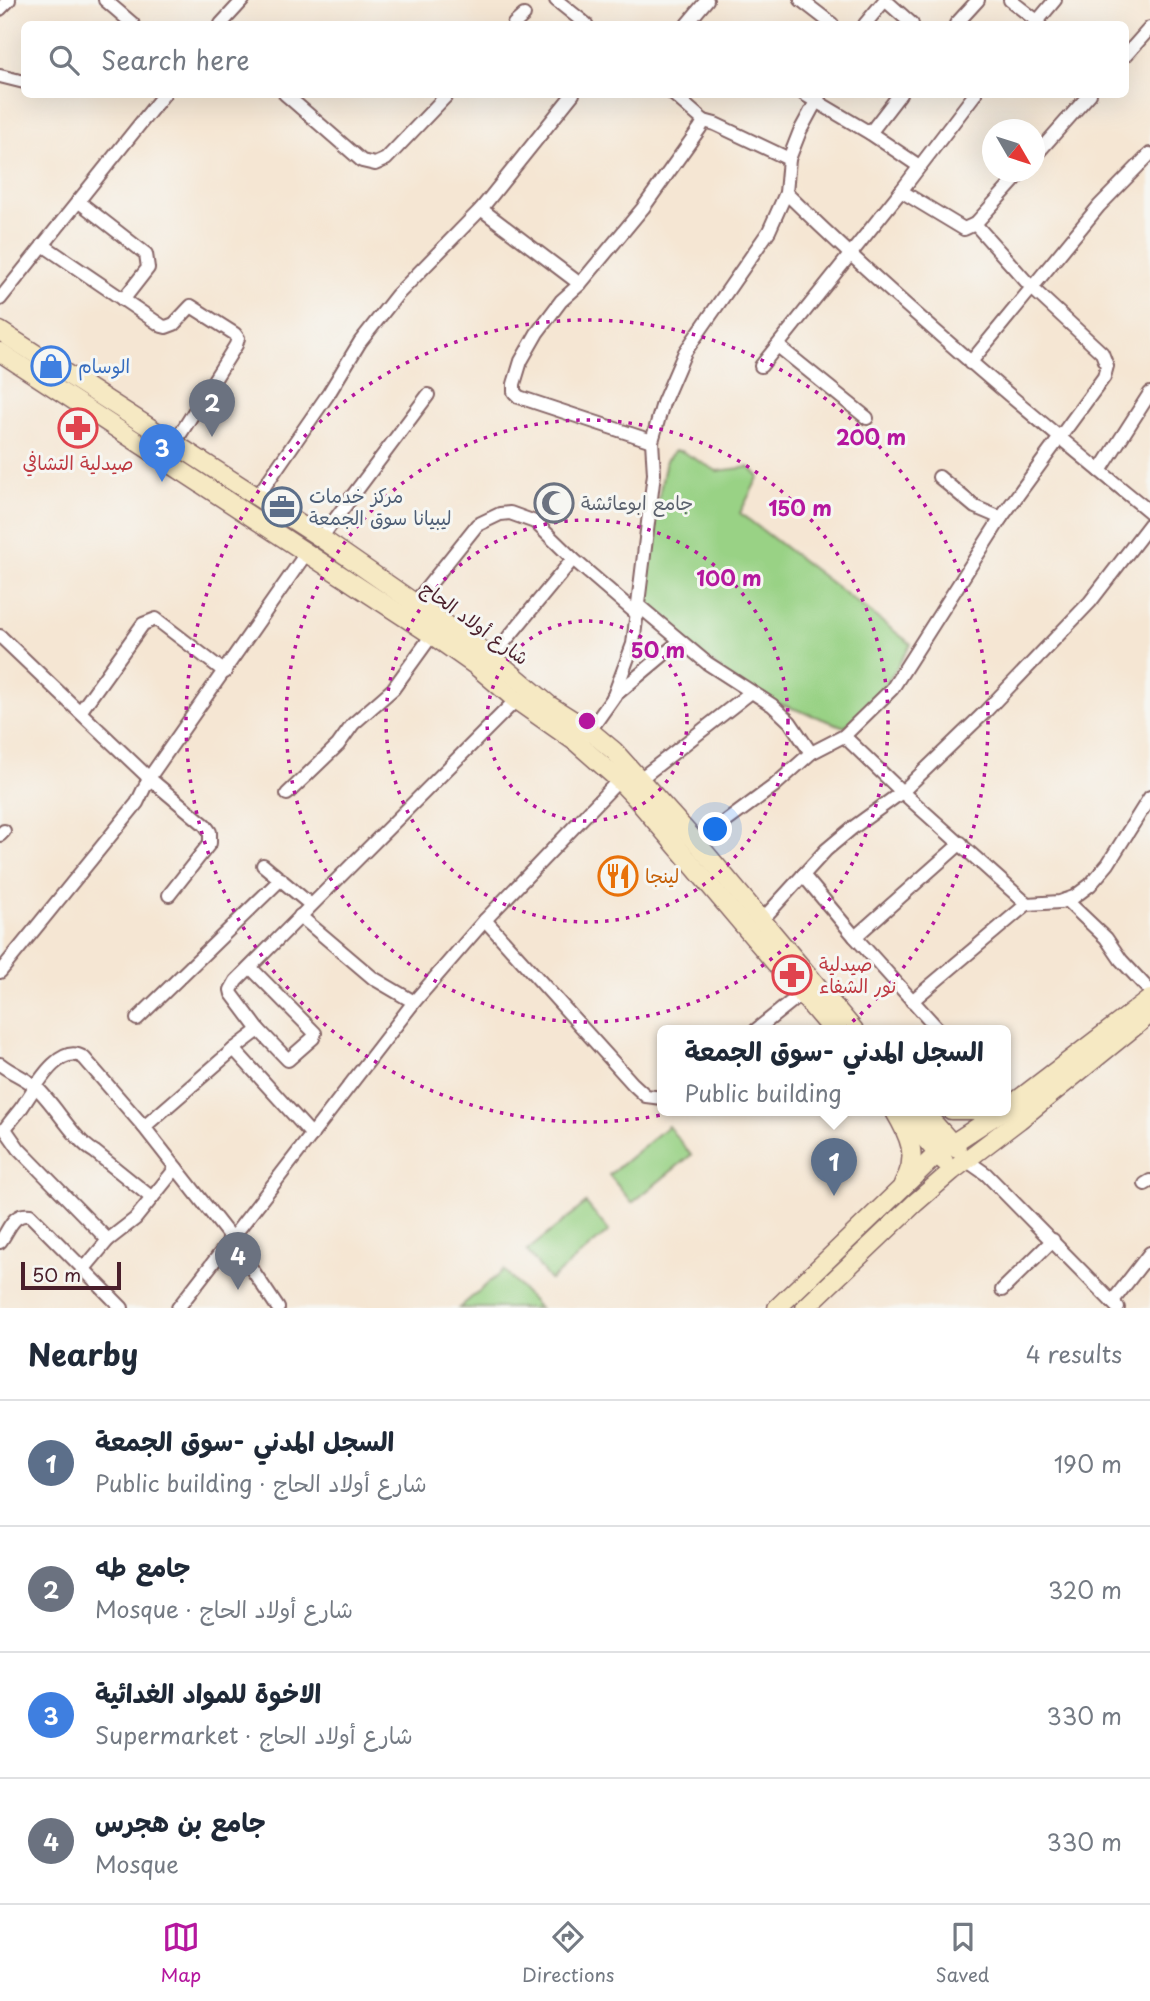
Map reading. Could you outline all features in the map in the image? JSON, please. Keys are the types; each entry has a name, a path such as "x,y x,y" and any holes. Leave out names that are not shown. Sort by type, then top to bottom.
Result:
{"main road":[{"name":"شارع أولاد الحاج","path":"0,331 321,538 492,657 584,737 828,1025"},
{"name":"شارع أولاد الحاج","path":"0,352 432,635 516,700 614,751 697,843 850,1025"},
{"path":"1011,1106 1150,999"},
{"path":"811,1306 915,1203 1150,1014"},
{"path":"1011,1101 1024,1096"},
{"path":"890,1201 905,1182 912,1163 910,1137 898,1116"},
{"path":"909,1116 945,1148"},
{"path":"926,1116 959,1166"},
{"path":"777,1308 945,1148 996,1116"}],"street":[{"path":"0,9 9,0"},
{"path":"105,0 130,21"},
{"path":"224,21 243,0"},
{"path":"556,0 582,21"},
{"path":"690,20 707,0"},
{"path":"801,0 828,21"},
{"path":"868,21 885,0 909,21"},
{"path":"959,21 978,0"},
{"path":"1010,0 1034,21"},
{"path":"1038,21 1055,0"},
{"path":"1129,51 1150,28"},
{"path":"0,76 21,81"},
{"path":"0,299 161,98"},
{"path":"290,98 362,161 374,164 387,159 444,98"},
{"path":"257,497 329,393 360,342 397,295 481,209 570,98"},
{"path":"678,98 704,121 789,159"},
{"path":"612,698 633,644 654,474 652,441 663,403 685,352 755,255 769,231 786,193 789,159 813,98"},
{"path":"815,98 919,166"},
{"path":"870,133 897,98"},
{"path":"761,366 972,98"},
{"path":"1045,145 1086,98"},
{"path":"652,441 519,397 514,392 514,384 521,361 537,333 561,301 580,284 643,208 695,138 704,121"},
{"path":"970,363 1100,206 1150,154"},
{"path":"901,191 964,229 975,224 1013,182"},
{"path":"786,193 970,363 1150,512"},
{"path":"78,201 146,254 148,268 123,300"},
{"path":"481,209 580,284"},
{"path":"697,843 774,786 811,753 844,736 875,709 892,689 1001,518 1099,387 1107,366 1102,354 1032,288 975,224"},
{"path":"43,245 166,327 174,324 191,306 238,338 174,444"},
{"path":"778,346 867,418"},
{"path":"1100,471 1150,393"},
{"path":"321,538 428,395"},
{"path":"939,477 975,507 1001,518"},
{"path":"414,604 477,525 500,514 510,513 535,522 573,559 638,610 718,671 772,705 790,722 811,753"},
{"path":"762,920 851,828 902,792 984,713 1090,602 1150,524"},
{"path":"0,972 137,803 149,778 307,552"},
{"path":"492,657 573,559"},
{"path":"80,712 143,624 150,620 156,619 225,672"},
{"path":"288,793 338,745 353,724 393,689 432,635"},
{"path":"0,636 149,778 210,832 210,843 169,895"},
{"path":"584,737 612,698 680,641"},
{"path":"640,779 750,693"},
{"path":"250,967 315,1032 313,1038 288,1060 259,1030 232,995 231,990 236,981 516,700"},
{"path":"844,736 1027,904"},
{"path":"178,1308 414,1002 485,920 619,780"},
{"path":"912,1000 1027,904 1060,902 1074,897 1090,885 1108,864 1150,797"},
{"path":"855,937 961,843"},
{"path":"263,865 311,905"},
{"path":"803,875 934,1025"},
{"path":"137,1020 281,879"},
{"path":"1066,900 1106,937 1121,960 1150,991"},
{"path":"300,916 373,978 414,1002"},
{"path":"485,920 633,1084 646,1096 657,1097"},
{"path":"762,1025 802,994"},
{"path":"144,1127 259,1030"},
{"path":"234,1049 312,1135"},
{"path":"108,1240 19,1149 5,1129 34,1086 59,1059 68,1054 77,1053 84,1058 144,1127 231,1238 278,1308"},
{"path":"0,1064 34,1086 59,1111 85,1146 152,1198"},
{"path":"959,1166 986,1174 1115,1305 1150,1253"},
{"path":"83,1270 108,1240 135,1219 176,1168"},
{"path":"1,1240 16,1217 22,1214 30,1215 122,1308"},
{"path":"1002,1290 1053,1240"}],"green space":[{"path":"675,451 681,451 717,471 749,467 759,476 740,513 911,644 883,690 845,727 750,693 638,605 666,460"},
{"path":"668,1126 691,1155 632,1203 609,1175"},
{"path":"586,1203 609,1231 550,1280 527,1251"},
{"path":"504,1270 539,1308 459,1308"}],"place":[{"name":"الوسام","path":"51,366"},
{"name":"صيدلية التشافي","path":"78,428"},
{"name":"جامع طه","path":"212,437"},
{"name":"الاخوة للمواد الغدائية","path":"162,482"},
{"name":"جامع ابوعائشة","path":"554,503"},
{"name":"مركز خدمات ليبيانا سوق الجمعة","path":"282,507"},
{"name":"لينجا","path":"618,876"},
{"name":"صيدلية نور الشفاء","path":"792,975"},
{"name":"السجل المدني -سوق الجمعة","path":"834,1196"},
{"name":"جامع بن هجرس","path":"238,1290"}]}
